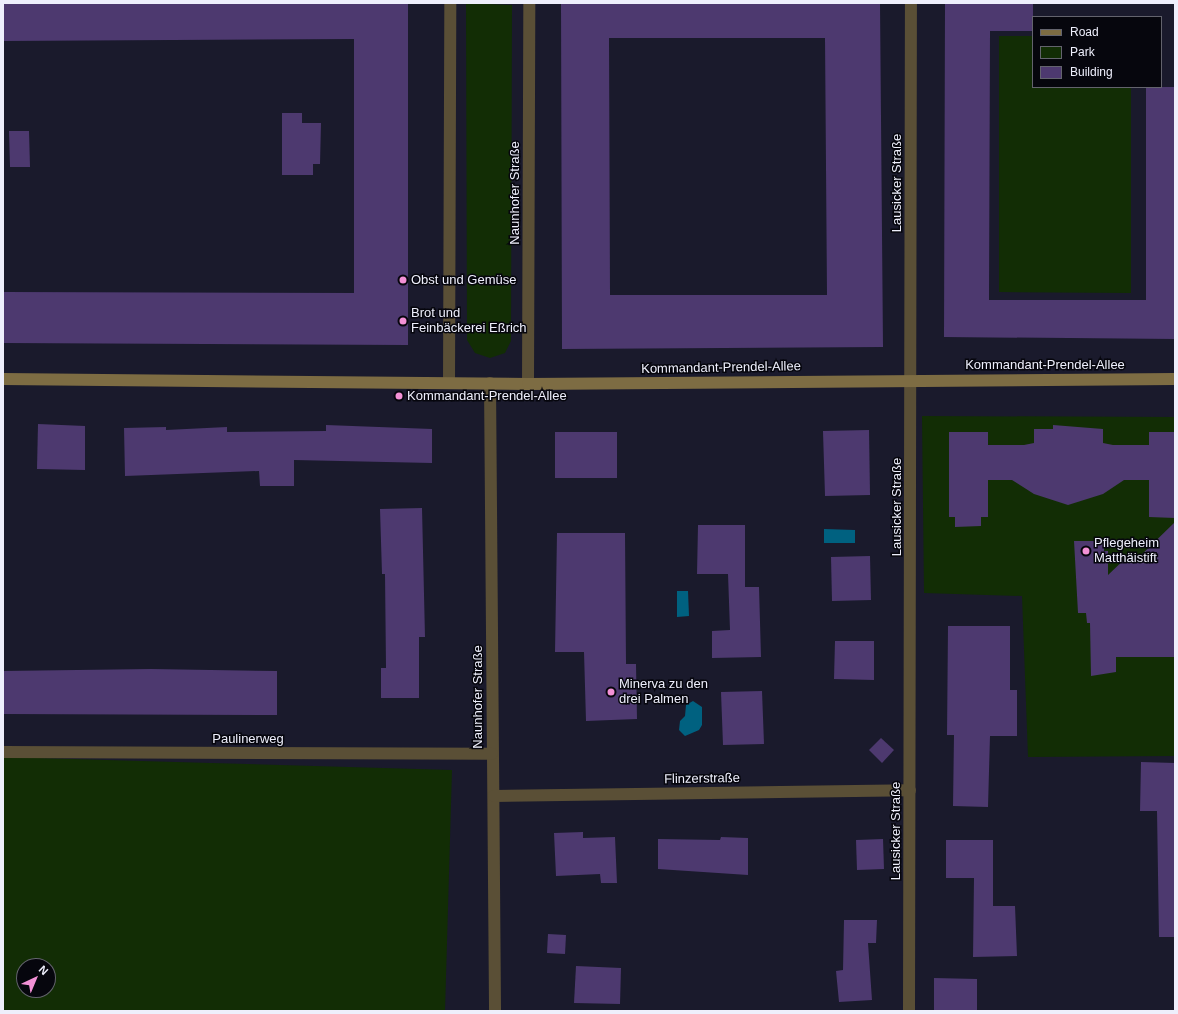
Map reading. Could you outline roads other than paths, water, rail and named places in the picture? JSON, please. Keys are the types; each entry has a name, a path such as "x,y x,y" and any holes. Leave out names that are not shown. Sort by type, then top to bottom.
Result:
{"main road":[{"name":"Kommandant-Prendel-Allee","path":"3,379 528,384 912,379 1175,379"}],"street":[{"path":"449,383 450,3"},
{"name":"Naunhofer Straße","path":"528,384 529,3"},
{"name":"Lausicker Straße","path":"909,1011 912,379 911,3"},
{"name":"Naunhofer Straße","path":"490,383 495,1011"},
{"name":"Paulinerweg","path":"3,752 492,754"},
{"name":"Flinzerstraße","path":"494,796 910,790"}],"water":[{"path":"824,529 855,530 855,543 824,543"},
{"path":"677,591 688,591 689,616 677,617"},
{"path":"693,701 702,707 702,725 699,730 685,736 679,730 680,721 685,716 686,705"}],"place":[{"name":"Obst und Gemüse","path":"403,280"},
{"name":"Brot und Feinbäckerei Eßrich","path":"403,321"},
{"name":"Kommandant-Prendel-Allee","path":"399,396"},
{"name":"Pflegeheim Matthäistift","path":"1086,551"},
{"name":"Minerva zu den drei Palmen","path":"611,692"}]}
